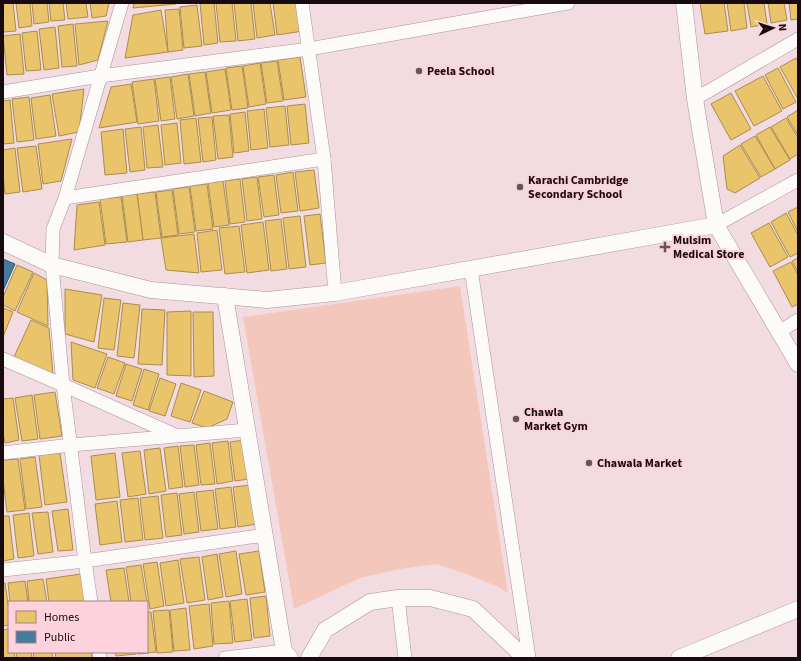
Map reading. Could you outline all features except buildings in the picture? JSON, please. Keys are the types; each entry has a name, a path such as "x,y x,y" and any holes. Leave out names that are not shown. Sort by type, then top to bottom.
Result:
{"street":[{"path":"91,601 64,385 52,265 53,229 65,198 122,3"},
{"path":"302,3 324,159 335,293"},
{"path":"3,92 100,76 309,49 568,3"},
{"path":"684,3 695,99 716,225 798,364"},
{"path":"695,99 798,39"},
{"path":"65,198 324,159"},
{"path":"3,242 52,265 151,290 267,300 335,293 716,225 798,180"},
{"path":"471,268 529,658"},
{"path":"225,296 265,536 287,654 225,658"},
{"path":"779,332 798,320"},
{"path":"3,360 64,385 177,436"},
{"path":"3,453 71,445 247,430"},
{"path":"3,570 265,536"},
{"path":"398,598 405,658"},
{"path":"309,658 325,630 370,602 398,598 430,598 474,609 525,658"},
{"path":"679,658 798,609"}],"shaded area":[{"path":"460,286 508,593 496,586 464,573 436,564 400,569 360,578 294,609 243,317"}],"place":[{"name":"Peela School","path":"419,71"},
{"name":"Karachi Cambridge Secondary School","path":"520,187"},
{"name":"Mulsim Medical Store","path":"665,247"},
{"name":"Chawla Market Gym","path":"516,419"},
{"name":"Chawala Market","path":"589,463"}]}
